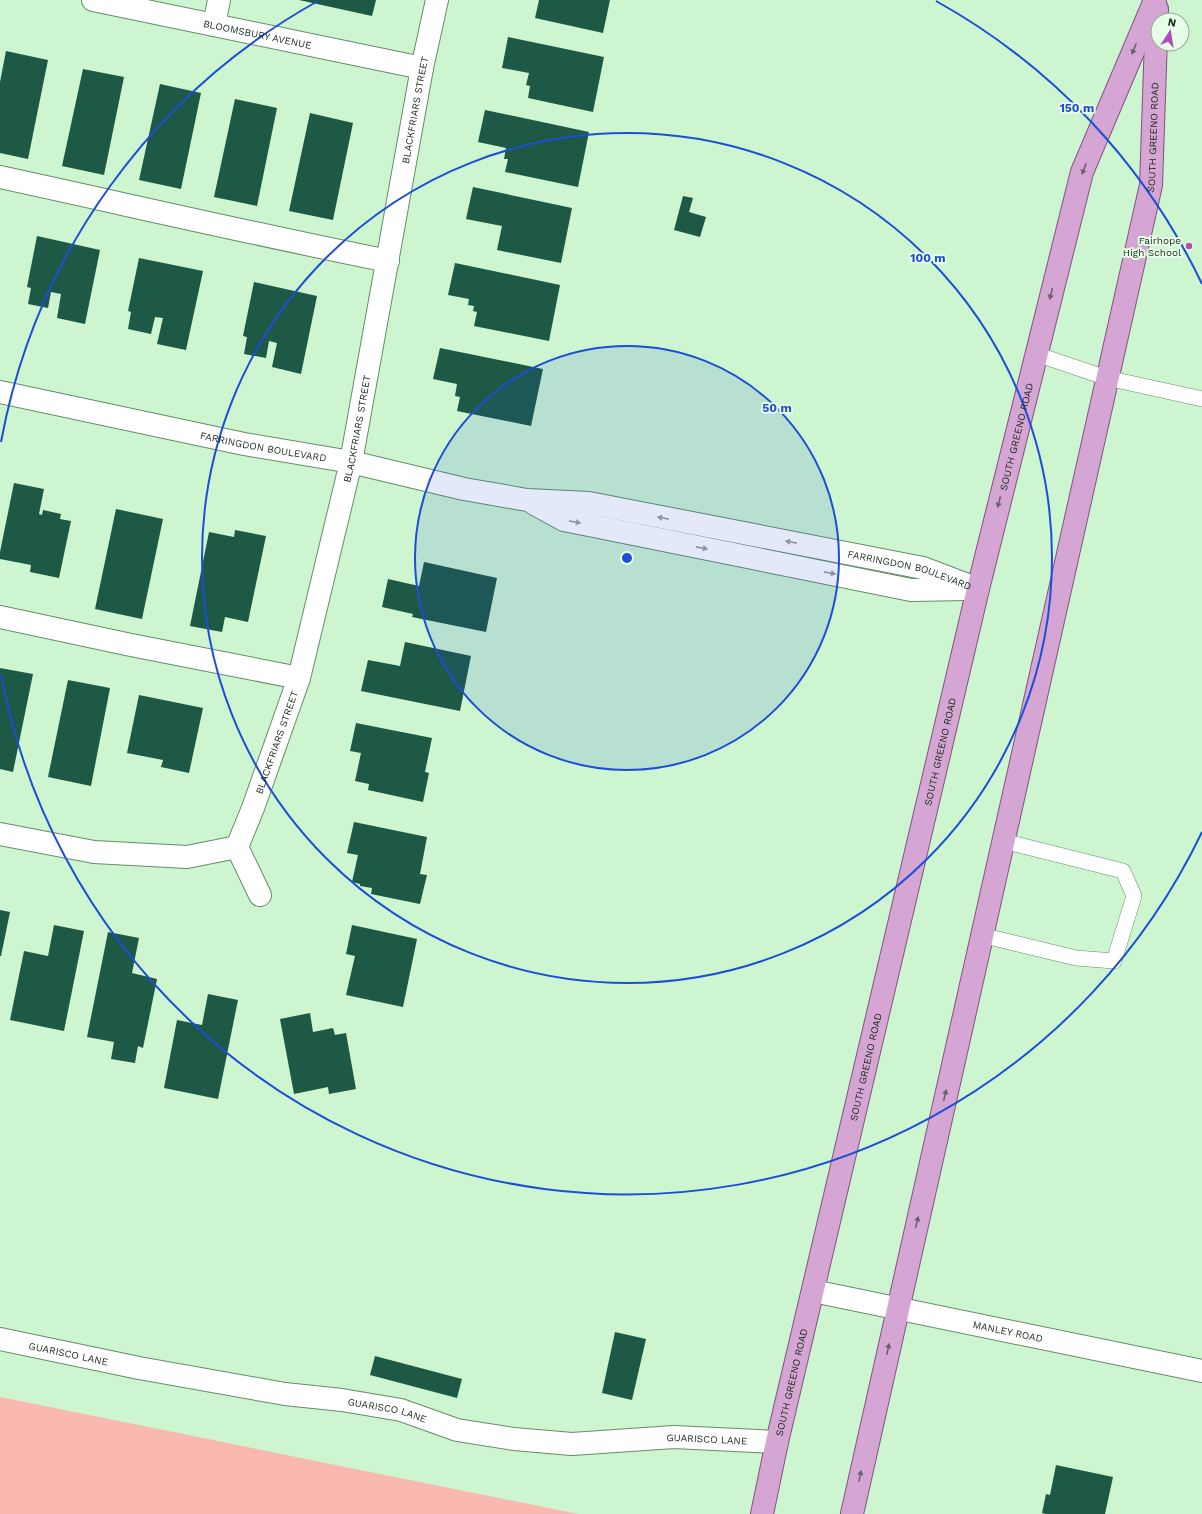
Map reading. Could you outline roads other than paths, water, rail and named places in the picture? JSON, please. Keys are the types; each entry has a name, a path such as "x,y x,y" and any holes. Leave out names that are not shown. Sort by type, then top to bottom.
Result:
{"main road":[{"name":"SOUTH GREENO ROAD","path":"762,1514 777,1442 978,589 1082,172 1156,0"},
{"name":"SOUTH GREENO ROAD","path":"852,1514 897,1308 1151,185 1156,0"}],"street":[{"name":"BLOOMSBURY AVENUE","path":"93,0 422,68"},
{"path":"214,25 219,0"},
{"name":"BLACKFRIARS STREET","path":"237,846 253,808 299,678 351,462 422,68 437,0"},
{"path":"0,177 132,205 273,238 388,261"},
{"name":"FARRINGDON BOULEVARD","path":"0,392 244,444 351,462 464,489 527,500 564,520 911,590 978,589"},
{"path":"0,617 299,678"},
{"path":"0,834 94,852 187,856 237,846 260,895"},
{"name":"MANLEY ROAD","path":"813,1291 1202,1371"},
{"name":"GUARISCO LANE","path":"0,1339 139,1368 285,1394 342,1400 401,1410 456,1430 514,1439 572,1444 674,1437 777,1442"}],"lane":[{"path":"1036,354 1107,378 1202,399"},
{"path":"981,935 1076,958 1114,961 1134,896 1122,871 1003,841"}],"place":[{"name":"Fairhope High School","path":"1189,246"}]}
